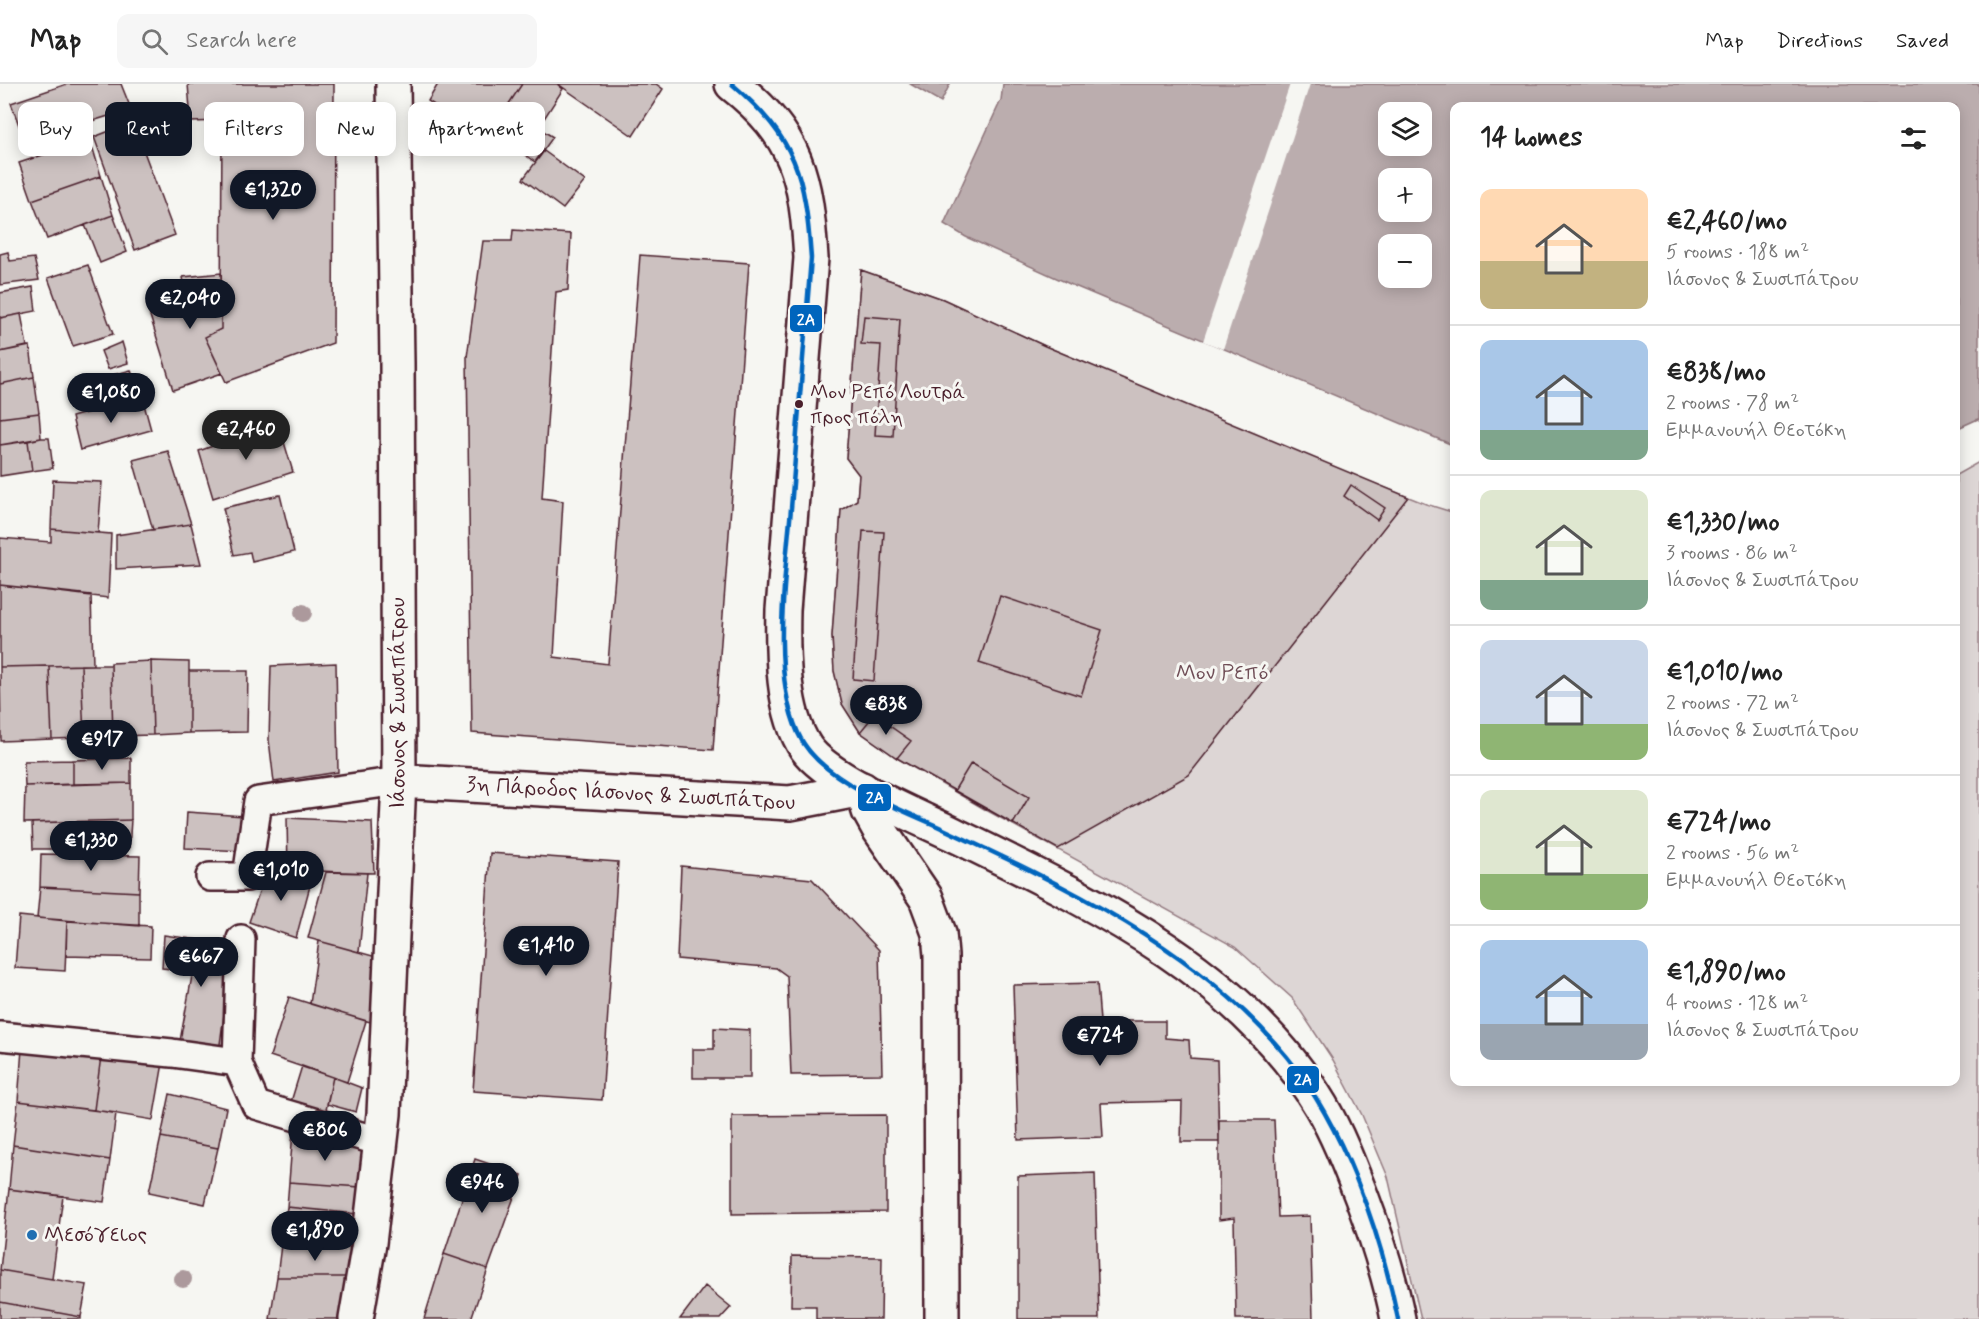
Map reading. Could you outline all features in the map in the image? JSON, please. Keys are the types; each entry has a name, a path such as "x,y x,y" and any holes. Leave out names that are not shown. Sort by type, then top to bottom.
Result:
{"street":[{"name":"Ιάσονος & Σωσιπάτρου","path":"356,1319 369,1243 381,1142 390,1017 399,781 393,84"},
{"path":"732,84 758,105 787,143 805,189 809,219 811,258 783,610 783,672 798,730 806,748 820,763 862,789 1085,900 1142,934 1201,974 1241,1008 1285,1055 1321,1106 1340,1144 1378,1240 1398,1319"},
{"name":"3η Πάροδος Ιάσονος & Σωσιπάτρου","path":"399,781 790,803 862,789"},
{"path":"862,789 869,811 879,829 926,898 939,933 941,956 942,1319"}],"lane":[{"path":"210,877 247,877 258,801 399,781"},
{"path":"241,939 237,1062 256,1105 381,1142"},
{"path":"0,1036 172,1053 237,1062"}],"green space":[{"name":"Μον Ρεπό","path":"861,270 943,299 1045,346 1298,453 1450,511 1450,1086 1960,1086 1960,473 1979,462 1979,1319 1421,1319 1388,1177 1362,1115 1333,1060 1292,998 1235,947 986,810 897,758 860,732 842,704 834,671 832,636 841,510 857,500 859,475 846,458"}],"shaded area":[{"path":"910,84 950,84 941,102"},
{"path":"1003,84 1979,84 1979,420 1960,427 1960,102 1450,102 1450,444 1072,285 966,237 944,224 1001,100"}],"pier":[{"path":"1290,84 1310,84 1223,349 1203,341"}],"building":[{"path":"67,84 121,84 128,102 105,102 105,117 93,121 93,102 18,102 18,122 11,103"},
{"path":"188,84 334,84 334,102 316,102 316,156 334,156 333,343 226,382 205,337 221,329 222,156 304,156 304,102 204,102 204,122 192,122 192,102 189,102"},
{"path":"438,84 522,84 510,102 428,101"},
{"path":"522,84 557,84 563,89 545,117 545,102 510,102"},
{"path":"558,84 656,84 663,89 633,136"},
{"path":"545,132 553,137 545,148"},
{"path":"105,133 105,156 146,156 175,235 135,250 94,137"},
{"path":"93,149 101,176 32,200 19,163 40,156 93,156"},
{"path":"545,152 585,181 563,209 523,179 540,156 545,156"},
{"path":"526,156 539,156 535,162"},
{"path":"101,176 113,215 47,239 32,200"},
{"path":"113,215 127,252 100,263 85,225"},
{"path":"513,230 571,234 568,290 556,292 542,498 563,501 554,657 608,664 640,255 749,263 713,750 472,733 467,357 483,241 512,241"},
{"path":"8,252 10,261 34,258 39,280 0,285 0,254"},
{"path":"88,265 113,334 73,346 48,278"},
{"path":"861,270 943,299 1045,346 1408,497 1189,775 1058,849 897,758 860,732 842,704 834,671 832,636 841,510 857,500 859,475 846,458"},
{"path":"221,273 221,329 205,337 222,373 173,390 147,306 186,296 183,277"},
{"path":"33,287 36,311 0,318 0,293"},
{"path":"21,314 27,346 0,352 0,318"},
{"path":"864,316 900,319 893,436 875,435 881,345 861,344"},
{"path":"122,342 128,363 108,369 101,351"},
{"path":"30,346 34,377 0,384 0,352"},
{"path":"131,370 138,394 91,407 84,383"},
{"path":"34,377 39,413 0,418 0,384"},
{"path":"142,397 151,430 80,450 72,417"},
{"path":"39,413 41,438 0,445 0,418"},
{"path":"278,422 293,472 213,498 199,451"},
{"path":"49,438 53,468 32,471 28,441"},
{"path":"28,441 32,471 0,476 0,445"},
{"path":"168,451 191,524 153,530 133,460"},
{"path":"53,480 102,482 98,533 51,529"},
{"path":"1351,485 1385,508 1377,520 1344,496"},
{"path":"280,495 294,552 252,562 250,552 234,555 223,508"},
{"path":"191,524 201,564 116,569 116,535"},
{"path":"51,529 111,534 108,598 0,585 0,538 51,542"},
{"path":"863,531 884,532 874,681 853,679"},
{"path":"0,585 91,595 93,665 0,667"},
{"path":"1000,596 1102,630 1081,696 979,663"},
{"path":"151,661 153,735 113,736 111,663"},
{"path":"151,661 189,662 189,733 153,735"},
{"path":"336,663 338,772 274,782 269,740 271,666"},
{"path":"81,665 84,738 52,739 49,666"},
{"path":"81,665 111,665 113,736 84,738"},
{"path":"49,666 52,739 1,741 0,667"},
{"path":"189,671 248,671 247,732 189,733"},
{"path":"874,715 911,741 897,758 860,732"},
{"path":"131,758 131,783 73,784 73,760"},
{"path":"73,760 73,784 25,786 24,761"},
{"path":"971,763 1029,797 1013,824 954,791"},
{"path":"131,783 131,820 24,823 25,786"},
{"path":"187,812 244,816 242,851 185,848"},
{"path":"287,818 372,822 374,873 288,870"},
{"path":"131,820 129,849 33,849 32,823"},
{"path":"490,853 618,862 602,1100 473,1091"},
{"path":"41,854 140,856 139,892 40,887"},
{"path":"268,866 311,882 296,938 249,922"},
{"path":"681,866 812,879 879,950 882,1074 791,1075 787,976 776,968 677,959"},
{"path":"326,872 367,873 359,952 308,938"},
{"path":"40,887 139,892 139,926 37,918"},
{"path":"19,916 67,921 65,971 15,968"},
{"path":"67,921 151,926 150,958 66,956"},
{"path":"164,935 233,945 219,1052 179,1046 193,971 162,968"},
{"path":"319,941 380,958 377,1024 310,1004"},
{"path":"1097,983 1100,1021 1165,1021 1165,1038 1189,1040 1190,1058 1217,1060 1219,1142 1181,1142 1182,1101 1101,1103 1103,1137 1018,1140 1013,985"},
{"path":"289,997 366,1021 347,1082 270,1056"},
{"path":"714,1028 750,1030 750,1078 693,1078 693,1049 714,1049"},
{"path":"22,1049 101,1056 94,1110 18,1101"},
{"path":"101,1056 163,1063 153,1120 94,1110"},
{"path":"302,1066 333,1077 325,1115 290,1105"},
{"path":"333,1077 362,1088 356,1112 327,1104"},
{"path":"170,1094 226,1108 218,1148 161,1137"},
{"path":"18,1101 116,1113 110,1160 13,1145"},
{"path":"886,1115 886,1212 732,1214 732,1116"},
{"path":"1219,1120 1274,1120 1278,1217 1310,1216 1313,1319 1236,1319 1234,1218 1219,1220"},
{"path":"293,1131 365,1148 360,1187 289,1182"},
{"path":"161,1137 218,1148 205,1204 149,1192"},
{"path":"13,1145 110,1160 104,1202 9,1189"},
{"path":"475,1159 522,1175 488,1269 444,1254"},
{"path":"1095,1173 1099,1319 1018,1319 1018,1176"},
{"path":"289,1182 360,1187 357,1214 287,1207"},
{"path":"9,1189 63,1196 52,1279 0,1270"},
{"path":"287,1207 357,1214 353,1247 281,1245"},
{"path":"281,1245 353,1247 350,1277 277,1277"},
{"path":"444,1254 488,1269 471,1319 424,1319"},
{"path":"792,1256 882,1257 881,1319 816,1319 816,1306 791,1306"},
{"path":"0,1270 87,1285 81,1317 0,1302"},
{"path":"277,1277 350,1277 345,1319 270,1319"},
{"path":"705,1286 731,1307 720,1319 680,1319"},
{"path":"0,1302 81,1317 81,1319 0,1319"}],"transit line":[{"name":"2Α","path":"732,84 754,104 784,142 801,181 809,229 811,258 782,616 784,678 789,707 798,733 808,749 822,764 858,789 1032,871 1126,922 1170,951 1252,1018 1287,1057 1307,1085 1342,1147 1370,1216 1398,1319"}],"place":[{"name":"Μον Ρεπό Λουτρά προς πόλη","path":"799,404"},
{"name":"Μεσόγειος","path":"32,1235"}]}
